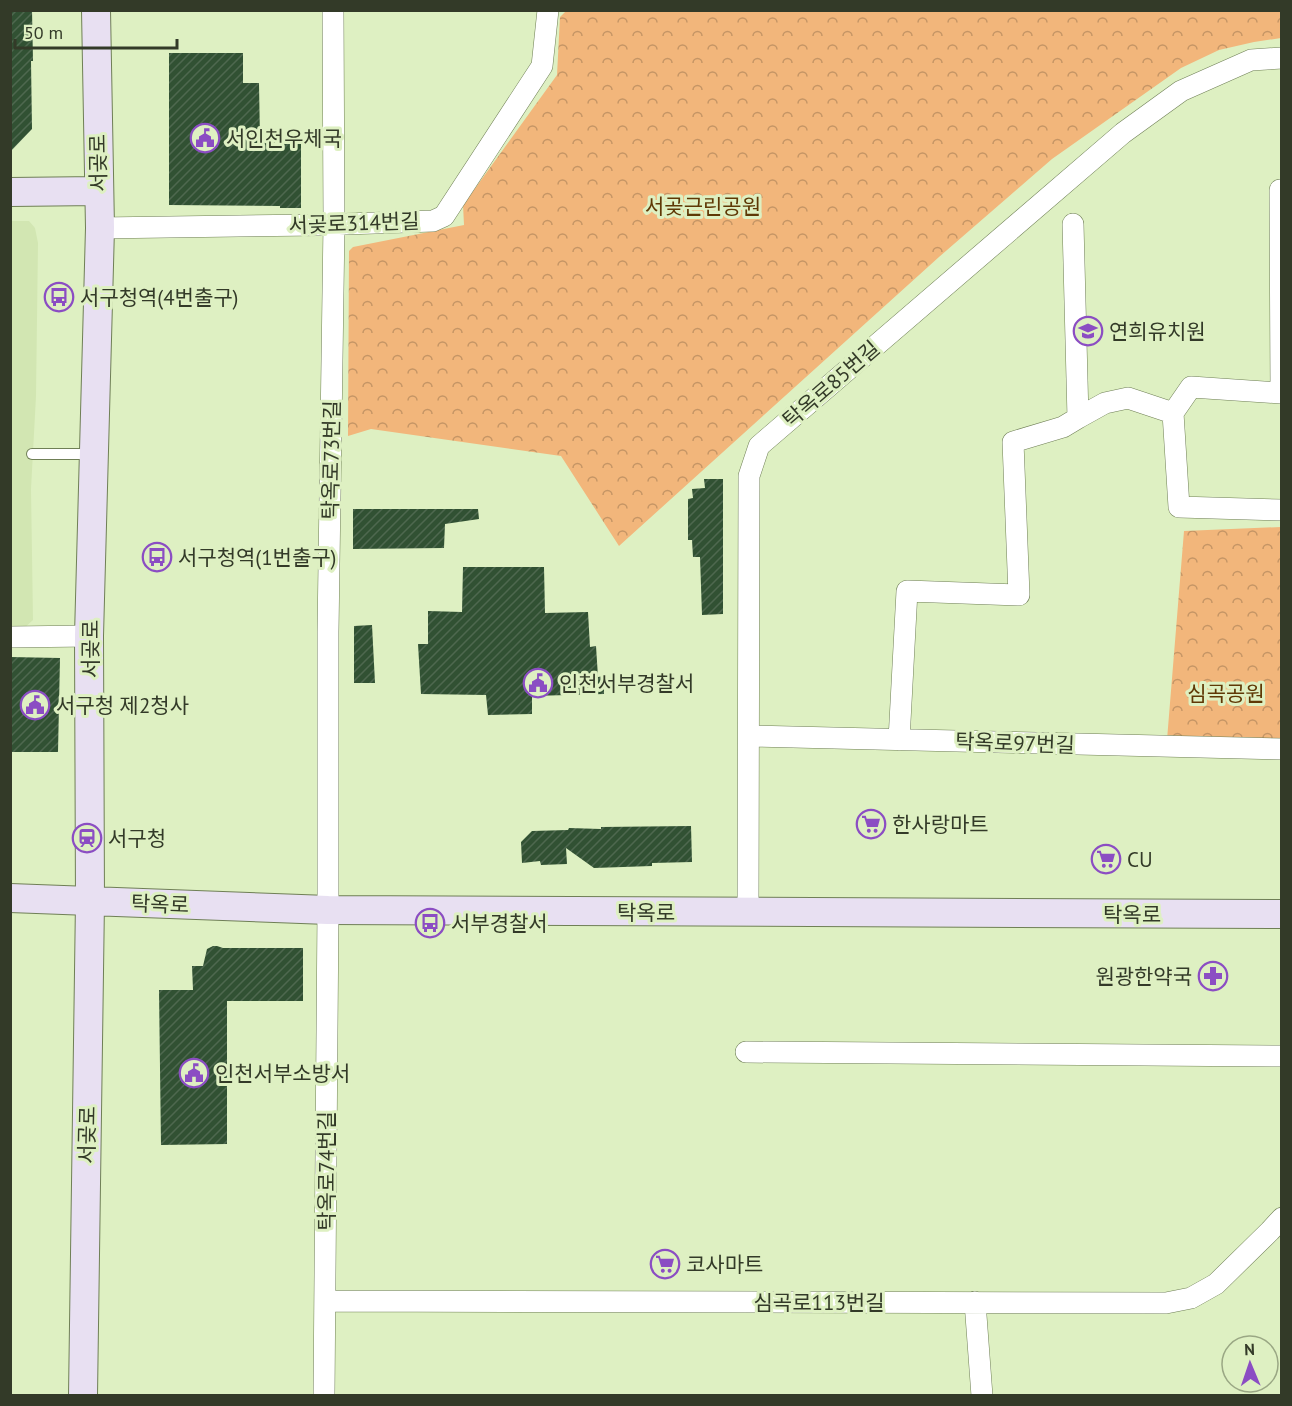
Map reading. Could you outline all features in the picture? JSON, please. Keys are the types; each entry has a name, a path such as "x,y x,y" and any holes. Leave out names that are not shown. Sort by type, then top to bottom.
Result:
{"main road":[{"name":"서곶로","path":"83,1395 90,901 89,636 100,228 96,10"},
{"path":"10,192 98,191"},
{"name":"탁옥로","path":"10,898 328,910 1281,914"}],"street":[{"name":"탁옥로73번길","path":"328,910 328,632 334,224 333,10"},
{"name":"서곶로314번길","path":"100,228 433,221 444,216 542,66 548,10"},
{"name":"탁옥로85번길","path":"748,912 749,476 759,446 1123,133 1181,91 1251,60 1281,58"},
{"path":"1280,190 1281,393 1191,387 1173,413 1179,507 1281,510"},
{"path":"1073,224 1078,418"},
{"path":"899,740 907,591 1019,595 1013,442 1063,427 1105,404 1128,398 1173,413"},
{"path":"10,637 89,636"},
{"name":"탁옥로97번길","path":"749,736 1281,749"},
{"name":"탁옥로74번길","path":"324,1395 328,910"},
{"path":"746,1052 1281,1056"},
{"name":"심곡로113번길","path":"325,1300 1166,1303 1191,1298 1216,1284 1270,1232 1281,1218"},
{"path":"975,1302 982,1395"}],"lane":[{"path":"32,454 94,454"}],"shaded area":[{"path":"10,221 29,221 35,228 38,243 36,396 31,489 33,620 23,629 11,629"}],"green space":[{"name":"서곶근린공원","path":"566,11 1281,11 1281,38 1219,50 1181,68 1052,159 939,257 619,546 561,456 371,429 348,436 349,251 353,247 464,225 463,205 557,75 560,17"},
{"name":"심곡공원","path":"1281,527 1281,751 1166,752 1184,531"}],"building":[{"path":"10,10 32,10 33,61 31,61 32,129 10,152"},
{"path":"169,53 243,53 243,83 259,83 260,140 301,140 301,208 169,205"},
{"path":"704,479 723,479 723,614 702,615 700,557 693,557 692,540 688,540 688,499 693,498 692,489 705,488"},
{"path":"353,509 478,509 479,519 445,524 444,548 353,549"},
{"path":"463,567 544,567 545,613 588,612 590,647 596,646 598,677 604,676 604,694 532,696 532,714 488,715 486,695 421,694 418,644 428,644 428,611 462,612"},
{"path":"372,625 375,683 354,683 354,626"},
{"name":"서구청 제2청사","path":"10,657 60,658 58,752 10,752"},
{"path":"691,826 692,862 594,868 566,848 567,864 541,865 540,861 522,863 521,842 532,831 568,830 569,828"},
{"name":"인천서부소방서","path":"213,946 303,948 303,1001 227,1001 227,1144 161,1145 159,990 193,990 192,966 203,966 207,949"}],"place":[{"name":"서인천우체국","path":"205,138"},
{"name":"서구청역(4번출구)","path":"59,297"},
{"name":"연희유치원","path":"1088,331"},
{"name":"서구청역(1번출구)","path":"157,557"},
{"name":"인천서부경찰서","path":"538,683"},
{"name":"서구청 제2청사","path":"35,705"},
{"name":"한사랑마트","path":"871,824"},
{"name":"서구청","path":"87,838"},
{"name":"CU","path":"1106,859"},
{"name":"서부경찰서","path":"430,923"},
{"name":"원광한약국","path":"1213,976"},
{"name":"인천서부소방서","path":"194,1073"},
{"name":"코사마트","path":"665,1264"}]}
